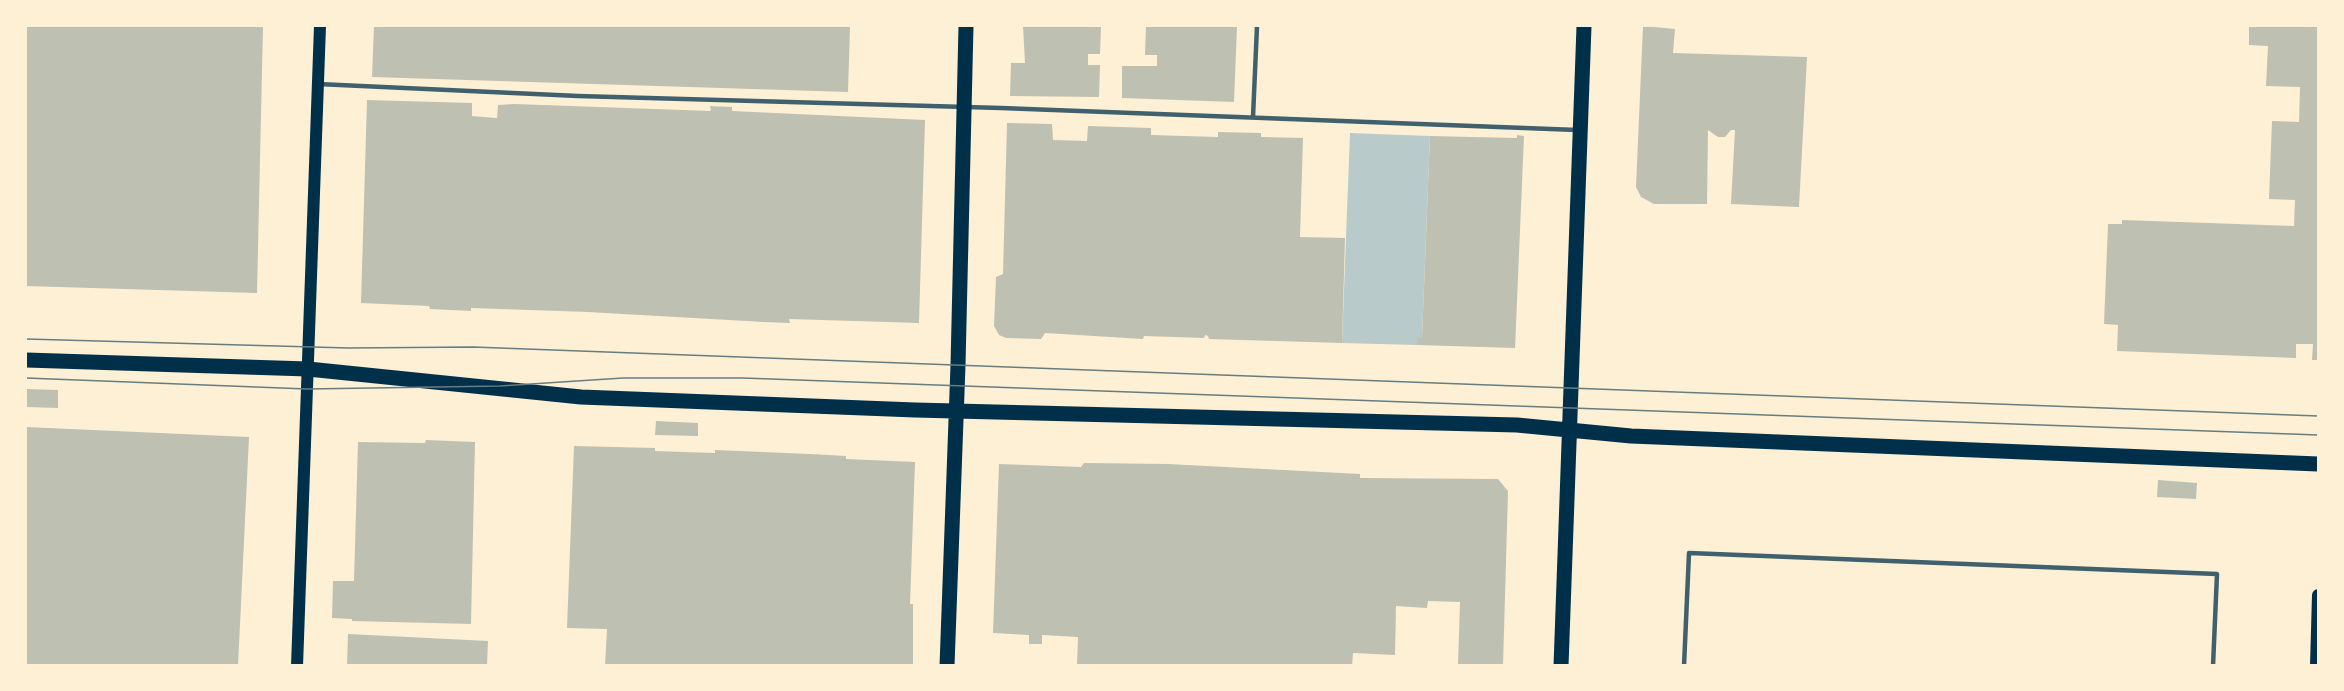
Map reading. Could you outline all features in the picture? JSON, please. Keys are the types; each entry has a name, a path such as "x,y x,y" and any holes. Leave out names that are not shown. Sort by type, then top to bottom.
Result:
{"main road":[{"path":"297,666 320,26"},
{"path":"947,666 966,26"},
{"path":"1562,666 1584,26"},
{"path":"26,360 308,369 555,396 956,411 1517,425 1569,432 2319,465"},
{"path":"2316,666 2319,595"}],"lane":[{"path":"1253,117 1257,26"},
{"path":"318,84 578,96 964,107 1580,130"},
{"path":"1684,666 1689,553 2217,574 2213,666"}],"shaded area":[{"path":"1350,133 1430,136 1422,338 1417,338 1417,345 1342,343"}],"building":[{"path":"26,26 263,26 257,293 26,286"},
{"path":"374,26 850,26 848,92 372,77"},
{"path":"1023,26 1101,26 1100,54 1088,54 1088,65 1100,65 1099,97 1010,96 1011,63 1025,63"},
{"path":"1146,26 1237,26 1234,102 1122,98 1122,66 1157,66 1157,55 1145,55"},
{"path":"1643,26 1675,29 1673,53 1807,57 1799,207 1731,204 1735,130 1731,130 1725,137 1718,137 1708,130 1707,204 1654,204 1641,197 1636,187"},
{"path":"2249,26 2318,26 2318,360 2312,360 2313,344 2296,344 2296,358 2117,351 2118,325 2104,324 2108,224 2122,224 2122,220 2294,226 2295,200 2269,199 2272,121 2299,122 2300,87 2266,86 2268,46 2249,45"},
{"path":"367,100 472,103 472,116 497,118 498,105 514,104 711,111 710,106 732,107 732,111 925,120 919,323 789,319 790,323 588,312 471,308 471,311 430,309 429,306 361,303"},
{"path":"1007,123 1052,124 1053,140 1087,141 1088,126 1151,128 1151,135 1218,137 1218,132 1261,133 1261,137 1303,138 1300,237 1345,238 1342,343 1209,339 1205,335 1204,338 1144,336 1143,339 1045,333 1041,339 1006,338 999,335 994,326 996,277 1003,274"},
{"path":"1517,135 1524,136 1515,348 1417,345 1417,338 1422,338 1430,136 1517,138"},
{"path":"26,389 58,390 58,408 26,407"},
{"path":"656,421 698,423 698,436 655,435"},
{"path":"26,427 249,437 238,666 26,666"},
{"path":"426,440 475,442 471,624 352,621 352,619 332,618 333,581 354,581 358,442 425,443"},
{"path":"574,446 655,448 655,451 715,453 715,450 810,454 846,456 846,459 915,462 910,604 913,604 913,666 605,666 607,629 567,628"},
{"path":"1084,463 1168,464 1360,474 1360,478 1498,479 1508,491 1503,666 1458,666 1460,602 1428,601 1427,608 1396,606 1395,655 1353,653 1352,666 1077,666 1078,637 1042,635 1042,644 1029,644 1029,635 993,633 999,464 1081,467"},
{"path":"2158,480 2197,483 2196,499 2157,497"},
{"path":"348,634 488,641 487,666 347,666"}],"tram line":[{"path":"26,339 349,348 473,347 2318,416"},
{"path":"26,378 307,389 500,386 623,378 743,378 2318,435"}]}
